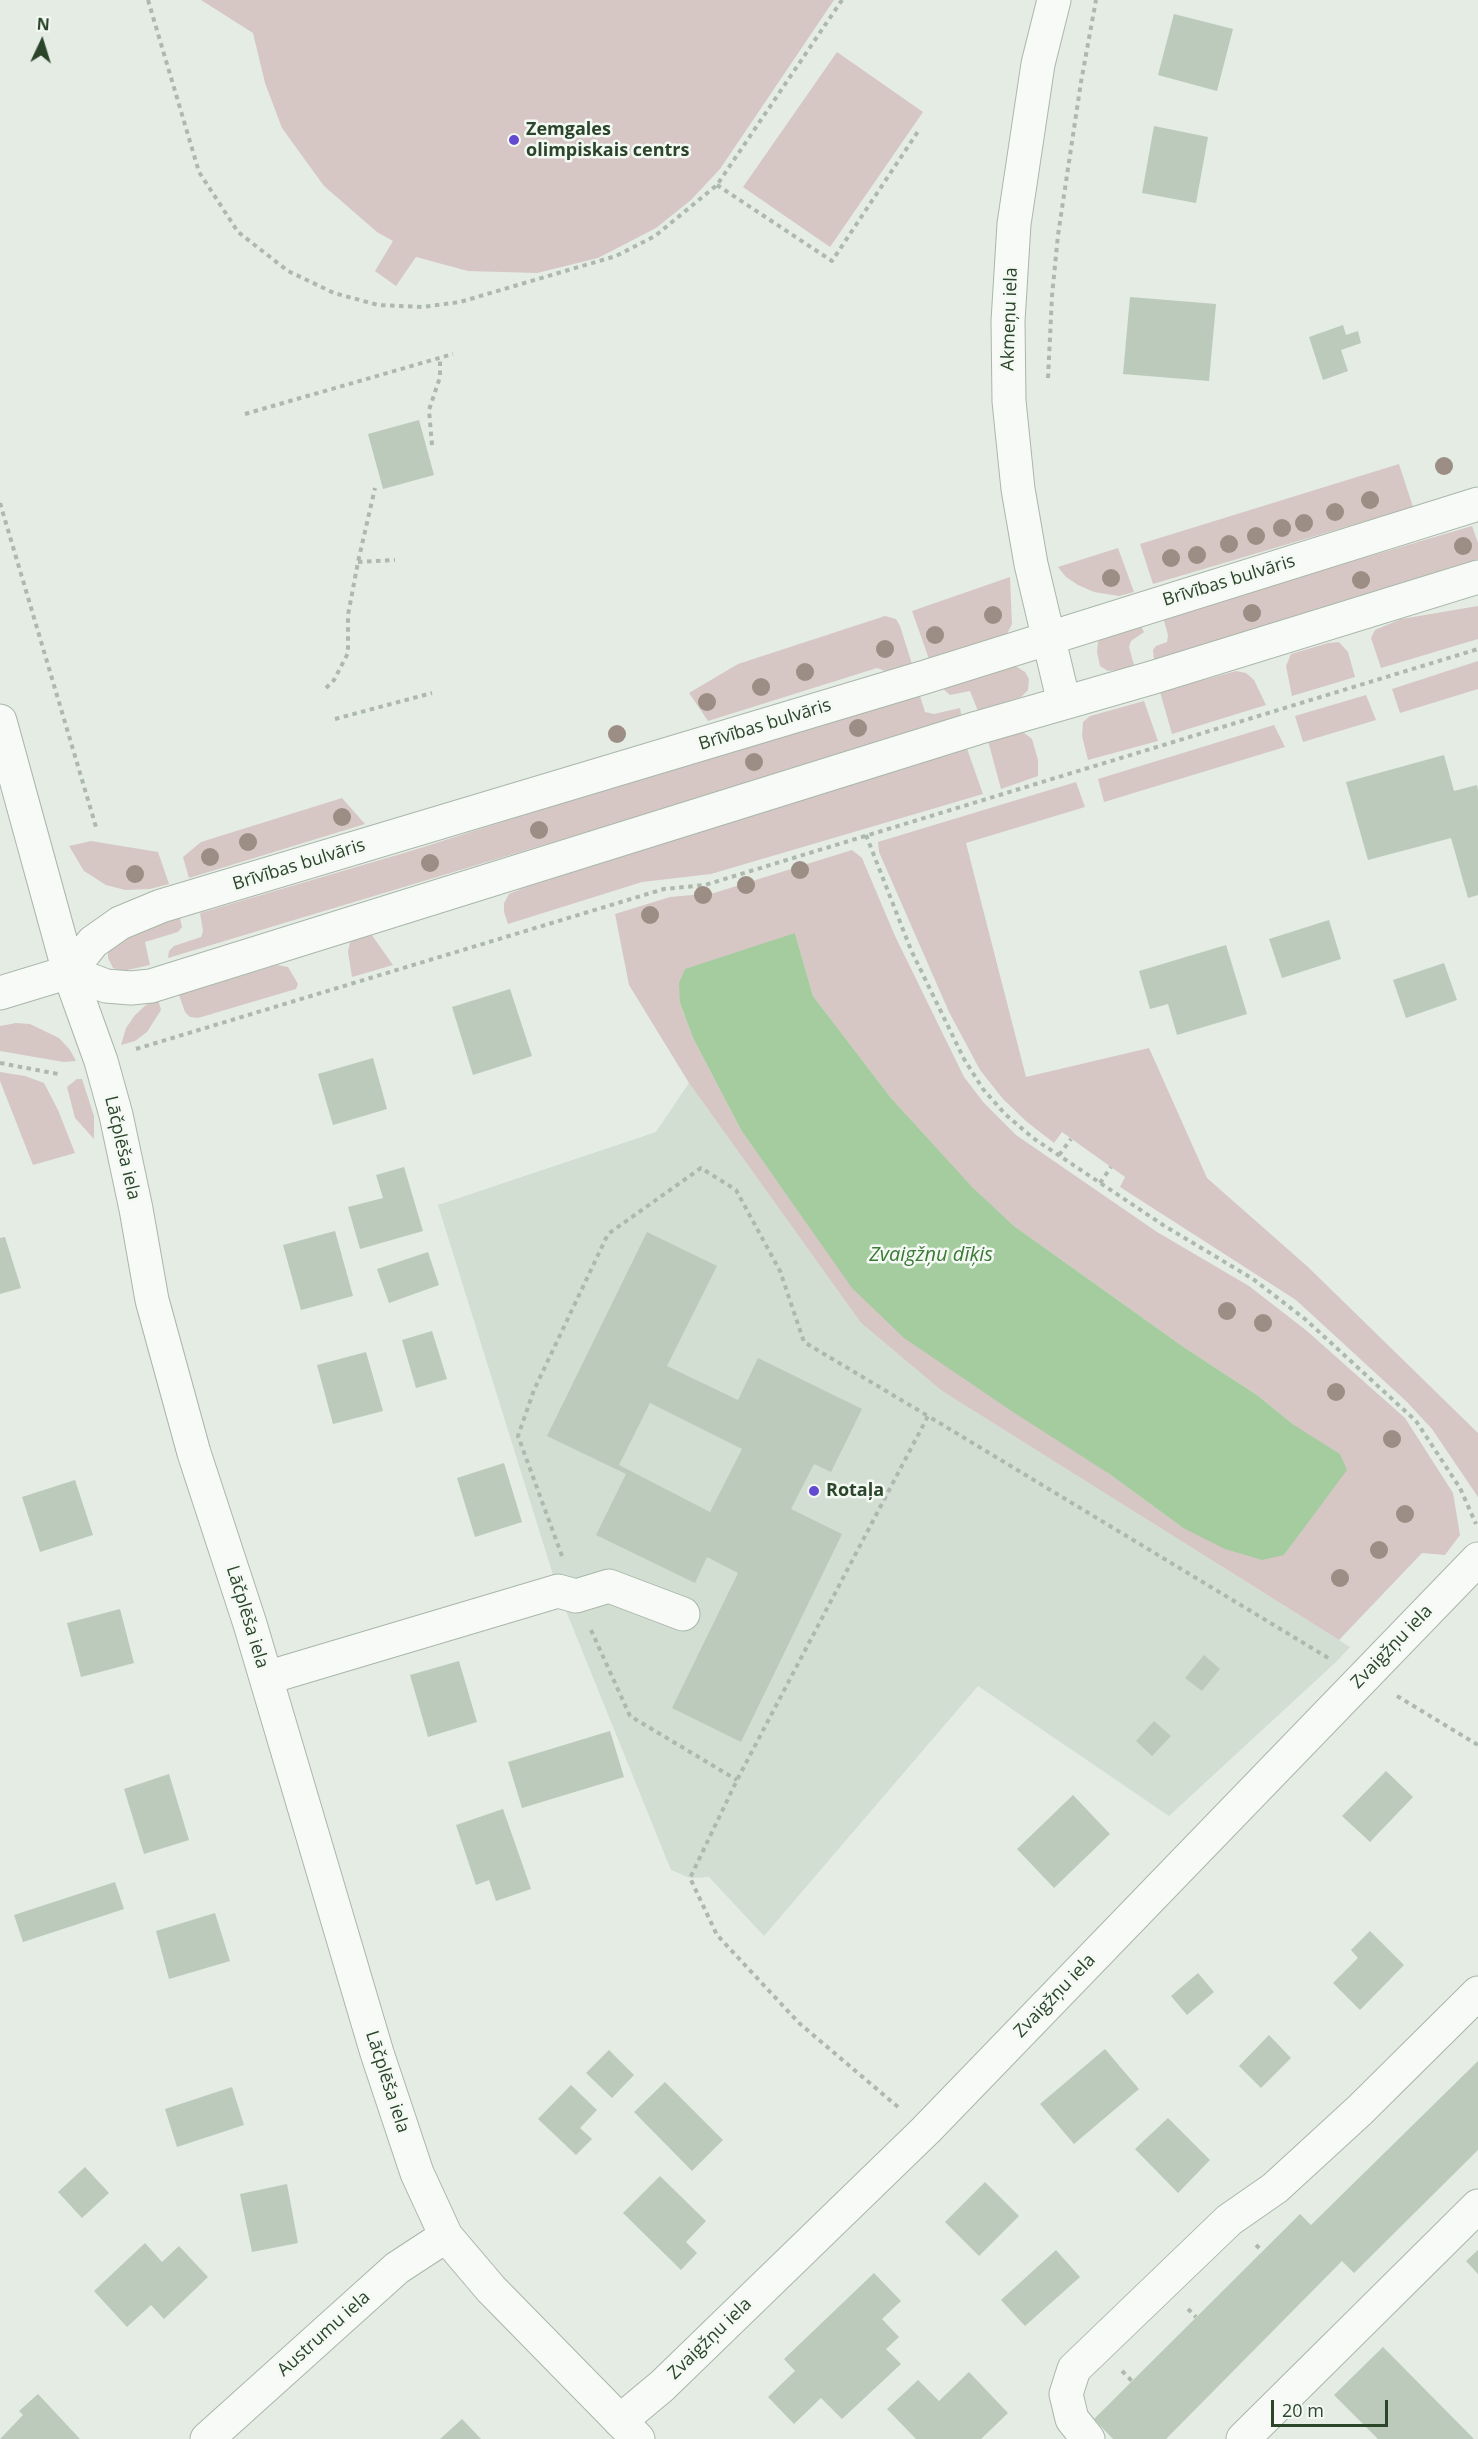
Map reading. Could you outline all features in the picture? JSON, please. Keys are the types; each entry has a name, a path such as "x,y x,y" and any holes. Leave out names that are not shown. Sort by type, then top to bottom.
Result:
{"street":[{"name":"Akmeņu iela","path":"1054,0 1038,64 1014,224 1008,321 1009,401 1018,489 1031,564 1064,703"},
{"name":"Brīvības bulvāris","path":"69,972 93,942 120,923 161,906 914,681 1478,504"},
{"path":"0,993 69,972 106,986 131,988 152,986 977,728 1150,678 1478,577"},
{"name":"Lāčplēša iela","path":"0,721 69,972 101,1061 116,1115 152,1300 194,1453 266,1678 377,2054 417,2173 446,2236 491,2289 629,2430"},
{"name":"Zvaigžņu iela","path":"629,2430 662,2386 926,2130 1478,1559"},
{"path":"266,1678 558,1591 576,1596 609,1586 683,1614"},
{"path":"1088,2439 1072,2419 1066,2394 1074,2368 1229,2220 1275,2188 1360,2110 1478,1993"},
{"path":"1243,2439 1478,2206"},
{"name":"Austrumu iela","path":"207,2439 398,2268 446,2236"}],"path":[{"path":"148,0 199,172 238,232 288,271 334,293 378,305 422,307 460,303 616,256 655,236 717,185 842,0"},
{"path":"1048,384 1052,297 1058,235 1096,0"},
{"path":"717,185 832,261 920,130"},
{"path":"245,414 453,354"},
{"path":"432,445 429,410 440,377 440,358"},
{"path":"326,688 334,680 348,653 348,615 375,488"},
{"path":"0,503 96,827"},
{"path":"358,562 395,560"},
{"path":"135,1050 664,888 705,885 1478,649"},
{"path":"335,719 432,693"},
{"path":"866,835 911,950 964,1059 983,1089 1005,1114 1059,1155 1163,1225 1253,1279 1305,1319 1416,1420 1460,1488 1478,1527"},
{"path":"0,1063 58,1074"},
{"path":"1059,1155 1071,1139"},
{"path":"1100,1183 1111,1167"},
{"path":"737,1780 630,1716 576,1596 518,1436 534,1390 608,1234 701,1168 736,1190 780,1272 804,1342 1478,1745"},
{"path":"926,2130 798,2023 717,1935 690,1878 737,1780 928,1416"}],"shaded area":[{"name":"Zemgales olimpiskais centrs","path":"201,0 834,0 720,169 691,200 656,228 598,258 537,273 468,271 416,257 396,286 375,271 393,241 377,232 324,186 282,128 265,83 253,33"},
{"path":"837,52 923,112 830,247 743,187"},
{"path":"1399,464 1413,507 1153,584 1140,544"},
{"path":"1472,526 1478,543 1478,559 1154,660 1153,650 1156,646 1167,642 1168,635 1163,617"},
{"path":"1118,548 1134,592 1119,596 1094,592 1066,577 1058,567"},
{"path":"1010,577 1012,624 1006,636 930,662 912,611"},
{"path":"1478,606 1478,639 1381,668 1371,638 1375,630 1401,619"},
{"path":"885,616 896,619 900,626 913,667 896,675 877,668 708,721 689,693 738,664"},
{"path":"1140,624 1144,632 1131,641 1129,647 1134,665 1108,671 1100,666 1097,652 1098,642 1106,634"},
{"path":"1339,642 1348,652 1355,677 1292,696 1286,666 1291,654"},
{"path":"1478,661 1478,689 1400,713 1392,689"},
{"path":"1007,667 1017,667 1025,672 1029,679 1028,690 1021,697 978,711 970,691 950,695 942,688"},
{"path":"1236,671 1246,673 1254,680 1266,705 1172,734 1160,692"},
{"path":"919,693 925,712 934,714 960,708 962,719 168,958 169,951 174,946 201,937 203,931 200,913 414,850 671,768"},
{"path":"1366,695 1376,720 1303,742 1295,716"},
{"path":"1144,701 1158,741 1088,760 1082,736 1083,722 1090,716"},
{"path":"1274,725 1285,747 1104,802 1098,779"},
{"path":"1023,732 1032,739 1038,760 1038,776 1001,789 987,737"},
{"path":"965,743 983,794 711,874 642,882 508,924 504,903 509,894 526,887 750,816"},
{"path":"1076,782 1085,807 966,843 1026,1077 1149,1048 1207,1178 1308,1267 1478,1433 1478,1497 1432,1429 1407,1402 1296,1300 1120,1187 1125,1177 1062,1132 1054,1143 1003,1099 980,1070 949,1012 879,852 878,842"},
{"path":"342,798 365,824 189,878 183,857 201,842"},
{"path":"91,841 158,852 169,884 150,889 125,890 106,885 84,871 69,846"},
{"path":"852,850 862,858 895,936 964,1077 984,1103 1016,1135 1157,1232 1249,1286 1307,1331 1405,1418 1453,1493 1460,1535 1445,1555 1422,1553 1339,1640 942,1391 861,1323 689,1083 629,985 615,914 670,897 714,893","holes":["795,933 813,996 891,1098 971,1187 1014,1226 1185,1348 1257,1395 1294,1425 1302,1530 1284,1555 1183,1528 1108,1473 801,1214 741,1130 693,1038 680,1003"]},
{"path":"180,918 182,927 178,932 145,942 150,965 123,971 113,968 108,958 108,946 119,937"},
{"path":"371,934 393,965 352,977 348,952 350,942"},
{"path":"277,965 288,967 298,984 296,989 198,1018 190,1017 185,1012 179,995"},
{"path":"158,999 161,1010 147,1032 135,1041 121,1045 126,1028 135,1015 146,1005"},
{"path":"16,1023 30,1024 59,1038 76,1061 64,1062 0,1051 0,1026"},
{"path":"0,1072 25,1076 44,1083 58,1110 75,1153 33,1165 0,1081"},
{"path":"77,1079 82,1079 94,1116 94,1139 75,1118 67,1087"},
{"name":"Rotaļa","path":"689,1083 861,1323 942,1391 1350,1647 1169,1816 978,1686 764,1936 709,1877 690,1878 671,1870 558,1591 438,1205 656,1132"}],"water":[{"name":"Zvaigžņu dīķis","path":"795,933 813,996 891,1098 972,1187 1014,1226 1185,1348 1257,1395 1294,1425 1340,1454 1347,1470 1284,1555 1262,1560 1225,1549 1183,1528 1108,1473 904,1338 852,1288 741,1130 693,1038 680,1003 679,983 685,969"}],"building":[{"path":"1174,14 1233,29 1217,91 1158,75"},
{"path":"1154,126 1208,137 1196,203 1142,193"},
{"path":"1130,297 1216,304 1209,381 1123,374"},
{"path":"1343,325 1346,335 1358,331 1361,343 1341,350 1348,371 1323,380 1309,337"},
{"path":"419,420 434,475 383,489 368,434"},
{"path":"1444,755 1454,791 1477,785 1478,895 1468,898 1451,838 1368,860 1346,782"},
{"path":"1329,920 1341,959 1282,978 1269,939"},
{"path":"1226,945 1247,1014 1177,1035 1168,1004 1150,1009 1139,971"},
{"path":"1444,963 1457,1000 1406,1018 1393,980"},
{"path":"510,989 532,1056 473,1075 452,1007"},
{"path":"373,1058 387,1109 333,1125 318,1074"},
{"path":"404,1167 423,1231 360,1249 348,1207 383,1198 376,1175"},
{"path":"335,1231 353,1296 301,1310 283,1245"},
{"path":"647,1232 717,1266 667,1366 738,1400 758,1358 862,1409 831,1472 814,1464 791,1509 842,1534 741,1742 672,1708 738,1573 707,1557 695,1583 596,1535 626,1474 547,1436","holes":["650,1403 742,1449 710,1512 619,1465"]},
{"path":"5,1237 21,1288 0,1294 0,1238"},
{"path":"428,1252 439,1285 389,1303 377,1269"},
{"path":"432,1331 447,1379 416,1388 402,1340"},
{"path":"366,1352 383,1411 333,1424 317,1365"},
{"path":"504,1463 522,1522 475,1537 457,1478"},
{"path":"75,1480 93,1535 40,1552 22,1497"},
{"path":"120,1609 134,1663 81,1677 67,1623"},
{"path":"1204,1655 1220,1669 1202,1691 1185,1678"},
{"path":"459,1661 477,1722 428,1737 410,1675"},
{"path":"1154,1721 1171,1736 1152,1756 1136,1741"},
{"path":"610,1731 624,1777 522,1808 508,1762"},
{"path":"1386,1771 1413,1797 1370,1842 1342,1816"},
{"path":"169,1774 189,1840 144,1854 124,1789"},
{"path":"1073,1795 1110,1834 1054,1888 1017,1849"},
{"path":"503,1809 531,1889 496,1901 489,1880 476,1885 456,1825"},
{"path":"115,1882 124,1909 23,1942 14,1915"},
{"path":"215,1913 230,1961 169,1979 156,1931"},
{"path":"1370,1931 1404,1965 1360,2010 1333,1983 1358,1958 1351,1950"},
{"path":"1198,1973 1214,1992 1187,2015 1171,1996"},
{"path":"1269,2035 1291,2058 1261,2088 1239,2066"},
{"path":"1105,2049 1139,2089 1074,2144 1040,2104"},
{"path":"609,2050 634,2075 612,2098 586,2073"},
{"path":"1478,2061 1478,2150 1354,2273 1342,2261 1166,2439 1113,2439 1094,2419 1300,2214 1311,2225"},
{"path":"665,2082 723,2140 692,2171 634,2112"},
{"path":"571,2085 597,2110 580,2128 592,2139 576,2155 538,2119"},
{"path":"232,2087 244,2125 177,2147 165,2109"},
{"path":"1168,2118 1210,2160 1178,2193 1135,2149"},
{"path":"85,2167 109,2193 82,2218 58,2192"},
{"path":"660,2176 706,2221 686,2242 697,2253 681,2270 623,2213"},
{"path":"985,2182 1019,2216 979,2256 945,2222"},
{"path":"287,2184 298,2243 252,2252 240,2194"},
{"path":"145,2243 162,2262 179,2246 208,2277 164,2319 151,2305 127,2327 94,2291"},
{"path":"1056,2250 1080,2277 1025,2326 1001,2300"},
{"path":"1478,2250 1478,2274 1466,2261"},
{"path":"874,2273 901,2301 882,2319 899,2337 886,2349 901,2364 842,2419 821,2398 794,2424 768,2397 795,2371 784,2359"},
{"path":"1383,2347 1474,2439 1378,2439 1334,2395"},
{"path":"969,2372 1008,2413 981,2439 916,2439 887,2409 918,2380 939,2401"},
{"path":"38,2394 80,2439 0,2439 23,2415 19,2411"},
{"path":"462,2419 481,2439 440,2439"}],"place":[{"name":"Zemgales olimpiskais centrs","path":"514,140"},
{"name":"Rotaļa","path":"814,1491"}]}
